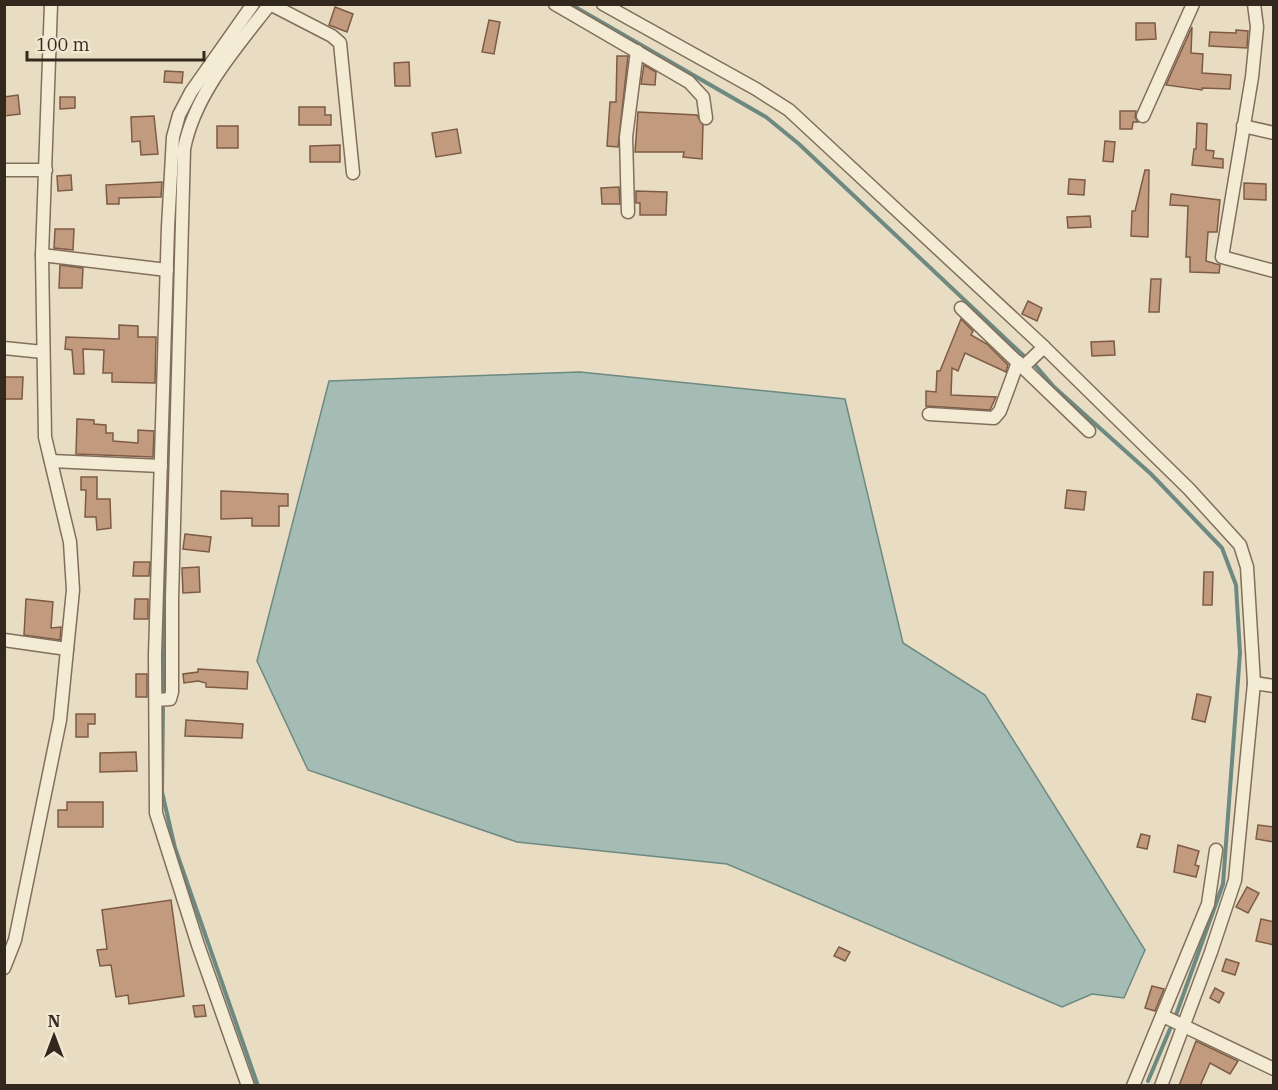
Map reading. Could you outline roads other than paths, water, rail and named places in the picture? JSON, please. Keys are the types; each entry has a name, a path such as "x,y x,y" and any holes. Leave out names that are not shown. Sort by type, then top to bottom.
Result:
{"street":[{"path":"4,968 15,940 32,865 60,720 73,590 70,542 45,437 42,255 51,4"},
{"path":"248,1086 198,945 156,813 156,700 161,468 173,137 179,115 208,66 253,4"},
{"path":"156,700 170,699 172,692 175,471 184,149 188,130 197,108 221,69 270,4 332,36 340,43 353,173"},
{"path":"555,4 698,89 703,97 706,118"},
{"path":"603,4 756,89 789,111 1044,347 1189,489 1240,544 1247,567 1254,683 1235,880 1185,1026 1161,1086"},
{"path":"1143,116 1193,4"},
{"path":"1254,4 1257,27 1255,47 1222,256 1274,271"},
{"path":"628,212 626,137 637,51"},
{"path":"1243,126 1274,133"},
{"path":"4,170 46,170"},
{"path":"42,255 168,270"},
{"path":"961,308 1089,432"},
{"path":"929,414 994,418 1000,411 1020,364 1044,347"},
{"path":"4,348 43,352"},
{"path":"51,461 161,468 175,471"},
{"path":"4,640 67,649"},
{"path":"1254,683 1274,686"},
{"path":"1133,1086 1208,904 1216,850"},
{"path":"1163,1016 1274,1069"}],"water":[{"path":"580,372 845,399 903,643 985,695 1145,950 1124,998 1092,994 1062,1007 727,864 517,842 308,770 257,661 329,381"}],"waterway":[{"path":"570,4 766,117 799,144 1025,357"},
{"path":"1035,365 1054,387 1151,474 1222,548 1236,585 1240,653 1223,884 1176,1015"},
{"path":"167,462 169,400"},
{"path":"163,694 167,479"},
{"path":"163,708 162,792 175,848 258,1086"},
{"path":"1148,1081 1170,1029"}]}
